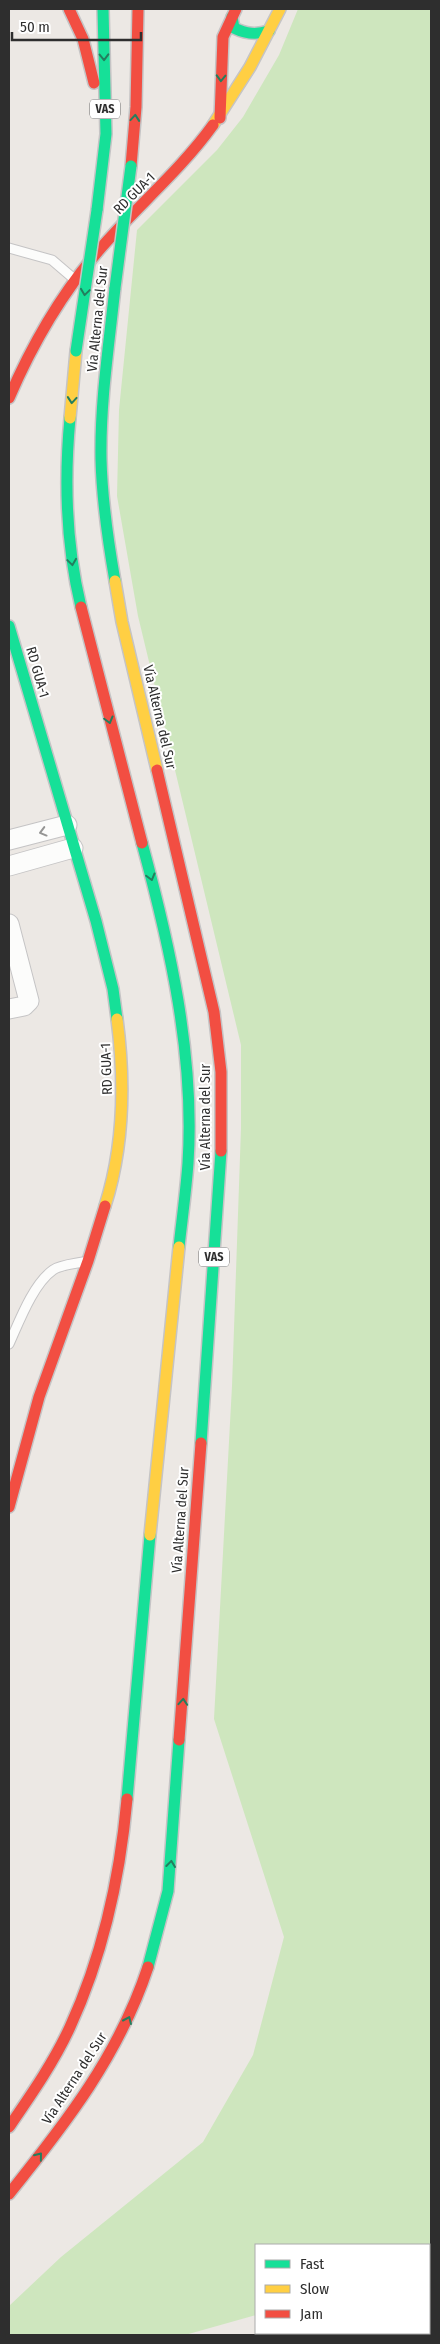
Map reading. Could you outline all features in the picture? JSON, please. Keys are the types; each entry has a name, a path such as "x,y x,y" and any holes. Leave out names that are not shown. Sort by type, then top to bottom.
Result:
{"main road":[{"path":"69,9 83,39 106,134"},
{"name":"Vía Alterna del Sur","path":"9,2127 36,2088 70,2027 92,1971 110,1913 124,1819 153,1504 188,1162 187,1087 180,1014 155,892 96,672 73,571 67,527 67,448 76,351 106,134 103,9"},
{"name":"Vía Alterna del Sur","path":"9,2194 71,2114 108,2060 145,1978 166,1900 172,1846 221,1162 221,1072 214,1012 122,622 103,498 103,411 115,288 131,166 136,107 138,9"},
{"name":"RD GUA-1","path":"9,398 26,358 48,316 107,241 189,158 220,118 233,96 256,46 268,31 280,9"},
{"path":"233,15 234,28 245,34 257,35 268,31"},
{"path":"220,118 228,39 233,15"},
{"path":"228,39 233,96"},
{"name":"RD GUA-1","path":"9,626 96,921 113,989 122,1054 122,1102 114,1178 88,1261 39,1397 9,1507"}],"street":[{"path":"9,840 67,825"},
{"path":"9,866 73,848"},
{"path":"9,924 29,1001 24,1006 9,1010"}],"lane":[{"path":"9,248 59,263 75,280"},
{"path":"9,1344 21,1317 43,1279 54,1269 88,1261"}],"green space":[{"path":"298,9 431,9 431,2266 430,2244 255,2244 255,2315 185,2335 9,2335 9,2306 61,2257 203,2142 253,2055 284,1937 214,1719 232,1386 241,1128 241,1045 138,616 117,496 119,410 137,230 217,150 243,117 279,55"}],"traffic: fast":[{"path":"97,210 106,134 103,9"},
{"path":"232,17 234,28 238,30 247,33 269,31"},
{"path":"115,288 131,166"},
{"path":"76,351 97,210"},
{"path":"115,288 103,395 101,438 103,490 115,581"},
{"path":"70,418 67,466 69,537 81,607"},
{"path":"9,626 96,921 113,989 117,1019"},
{"path":"142,843 171,961 184,1042 188,1082 188,1163 179,1247"},
{"path":"201,1443 221,1151"},
{"path":"127,1799 150,1535"},
{"path":"148,1967 168,1891 179,1740"}],"traffic: slow":[{"path":"213,125 250,67 280,9"},
{"path":"70,418 76,351"},
{"path":"115,581 122,622 157,770"},
{"path":"105,1206 116,1160 121,1113 122,1089 117,1019"},
{"path":"150,1535 179,1247"}],"traffic: jam":[{"path":"69,9 83,39 94,83"},
{"path":"131,166 136,107 138,9"},
{"path":"220,118 223,37 236,9"},
{"path":"9,398 40,335 78,276 108,240 188,156 213,125"},
{"path":"81,607 142,843"},
{"path":"157,770 214,1012 221,1072 221,1151"},
{"path":"9,1507 39,1397 88,1261 105,1206"},
{"path":"179,1740 201,1443"},
{"path":"9,2127 57,2053 82,2000 101,1944 115,1886 127,1799"},
{"path":"9,2194 51,2141 89,2087 122,2030 148,1967"}]}
